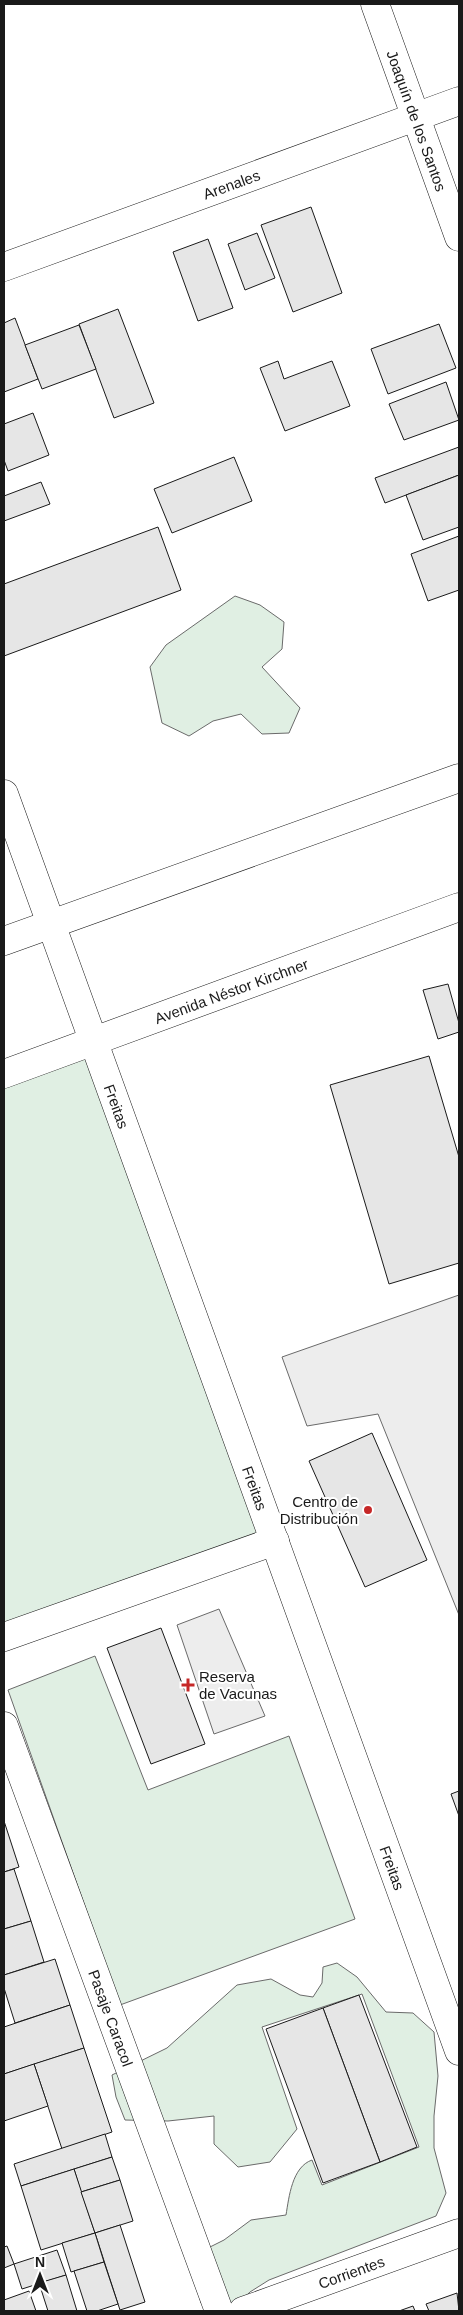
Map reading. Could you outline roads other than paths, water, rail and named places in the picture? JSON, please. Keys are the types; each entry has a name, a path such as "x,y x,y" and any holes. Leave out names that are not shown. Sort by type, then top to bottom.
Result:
{"street":[{"name":"Joaquín de los Santos","path":"375,4 417,116 459,237"},
{"name":"Arenales","path":"4,267 459,101"},
{"path":"4,941 459,778"},
{"name":"Freitas","path":"4,794 459,2051"},
{"name":"Avenida Néstor Kirchner","path":"4,1074 459,907"},
{"path":"4,1638 274,1541"},
{"name":"Pasaje Caracol","path":"4,1726 219,2311"},
{"name":"Corrientes","path":"243,2311 459,2233"}],"place":[{"name":"Centro de Distribución","path":"368,1510"},
{"name":"Reserva de Vacunas","path":"188,1685"}]}
